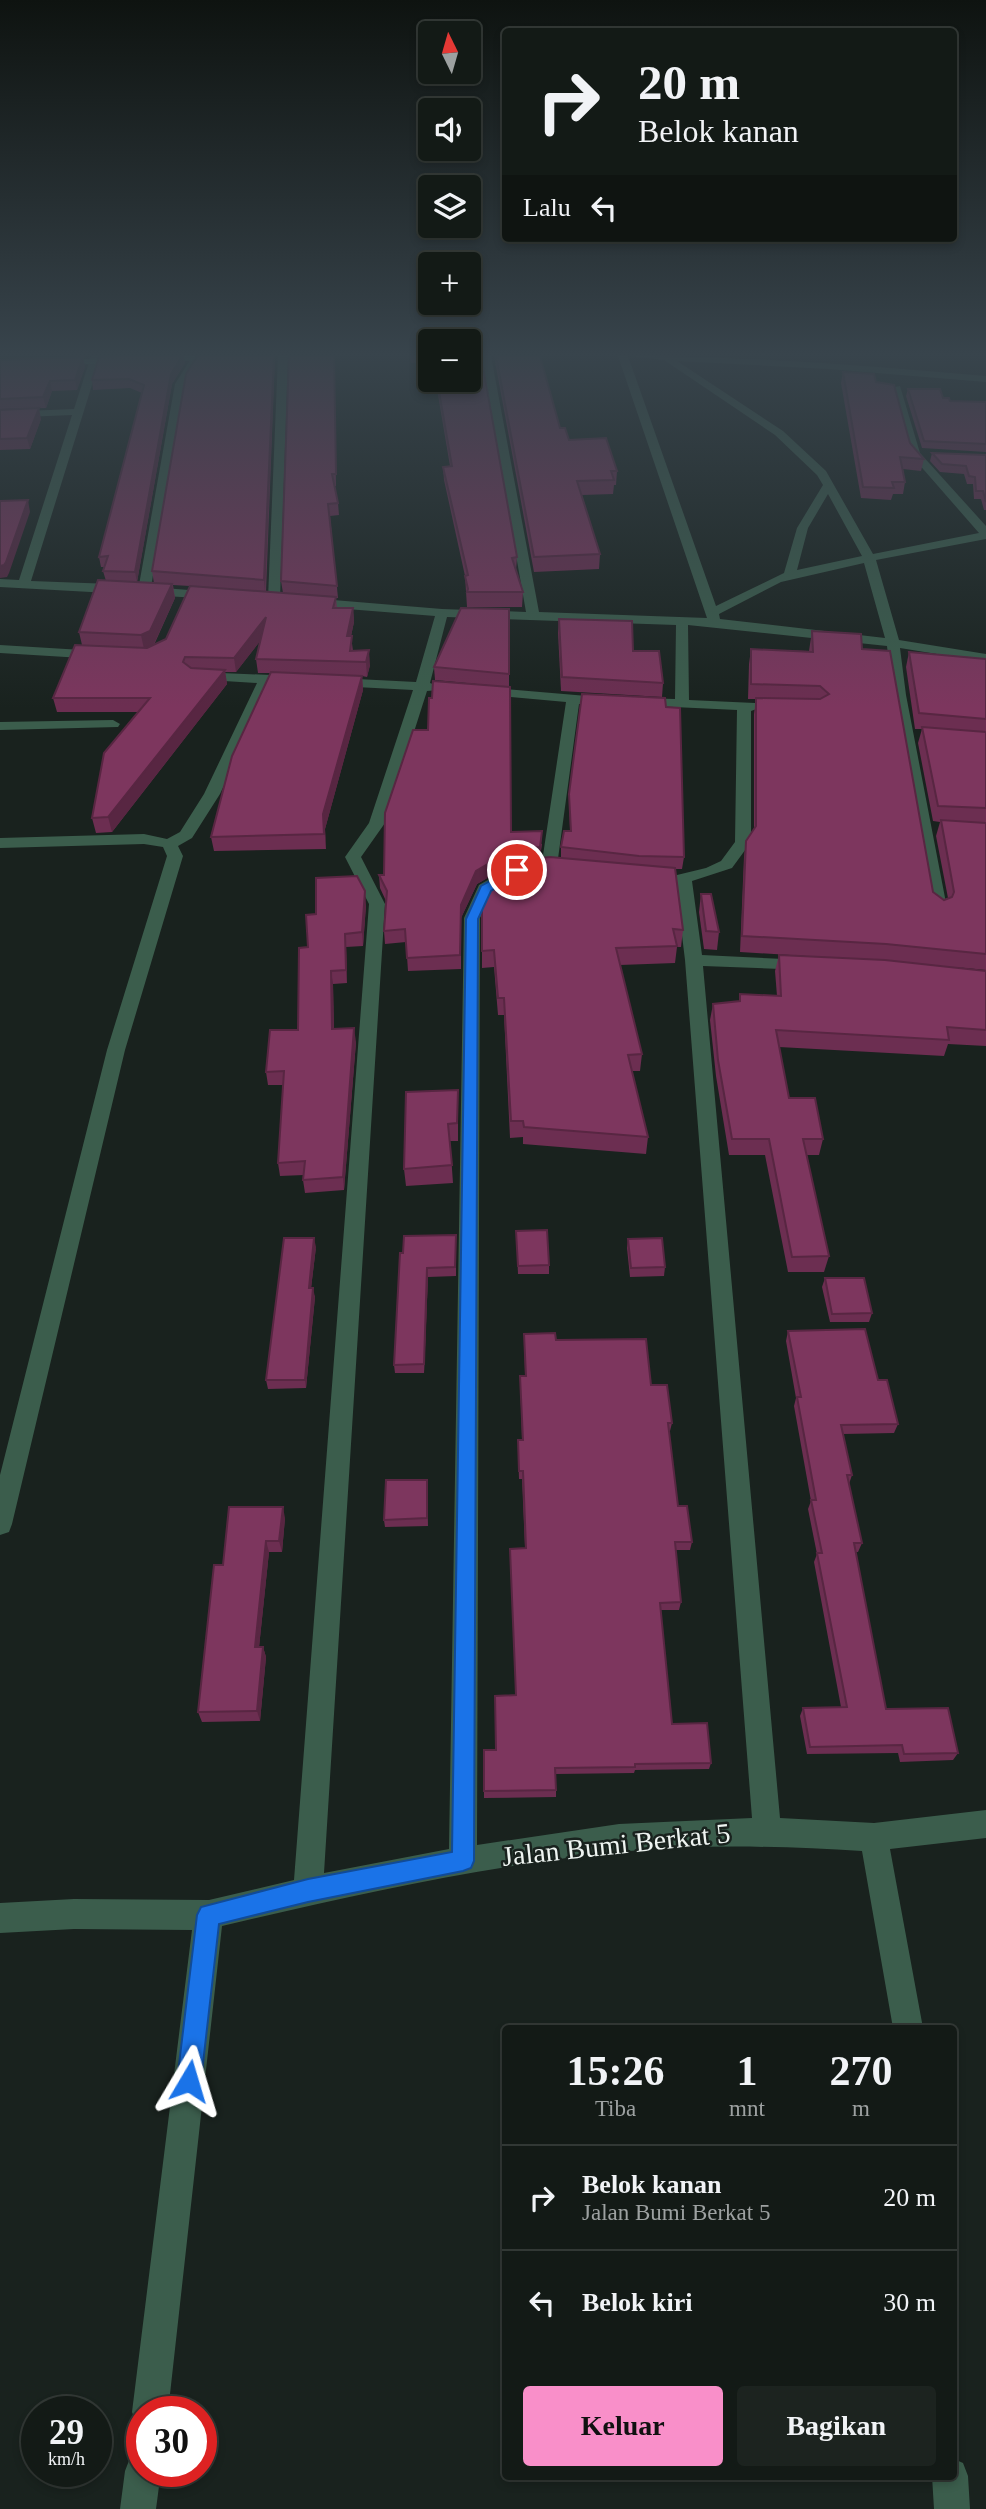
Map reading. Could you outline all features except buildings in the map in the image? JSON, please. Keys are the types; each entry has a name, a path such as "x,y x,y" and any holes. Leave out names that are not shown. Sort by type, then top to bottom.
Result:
{"street":[{"path":"24,584 59,473"},
{"path":"144,590 164,473"},
{"path":"282,473 281,600 442,613 533,617 682,621 713,618 986,658"},
{"path":"507,473 533,617"},
{"path":"664,473 713,618"},
{"path":"822,473 869,557 893,643 914,735 930,829 939,908"},
{"path":"713,618 746,594 790,576 986,534 936,473"},
{"path":"790,576 794,547 802,524 829,485"},
{"path":"0,583 144,590 184,599 224,596"},
{"path":"308,1891 377,904 353,857 377,823 422,685 442,613"},
{"path":"682,621 682,704"},
{"path":"0,649 115,656"},
{"path":"195,676 422,685 600,700"},
{"path":"0,843 145,839 169,844 186,835 197,820 266,679"},
{"path":"463,1861 472,919 485,888 517,870 555,867 573,699"},
{"path":"628,702 768,707"},
{"path":"744,707 743,842 736,860 722,868 676,877 694,960 767,1831"},
{"path":"0,726 113,724"},
{"path":"0,1524 116,1049 175,856 169,844"},
{"path":"694,960 827,966"},
{"name":"Jalan Bumi Berkat 5","path":"0,1918 74,1914 209,1915 308,1891 463,1861 619,1838 767,1831 874,1837 986,1824"},
{"path":"874,1837 907,2025"},
{"path":"152,2396 209,1915"},
{"path":"950,2480 952,2509"},
{"path":"138,2509 141,2487"}],"route":[{"path":"189,2081 209,1915 308,1891 463,1861 472,919 485,888 517,870"}]}
